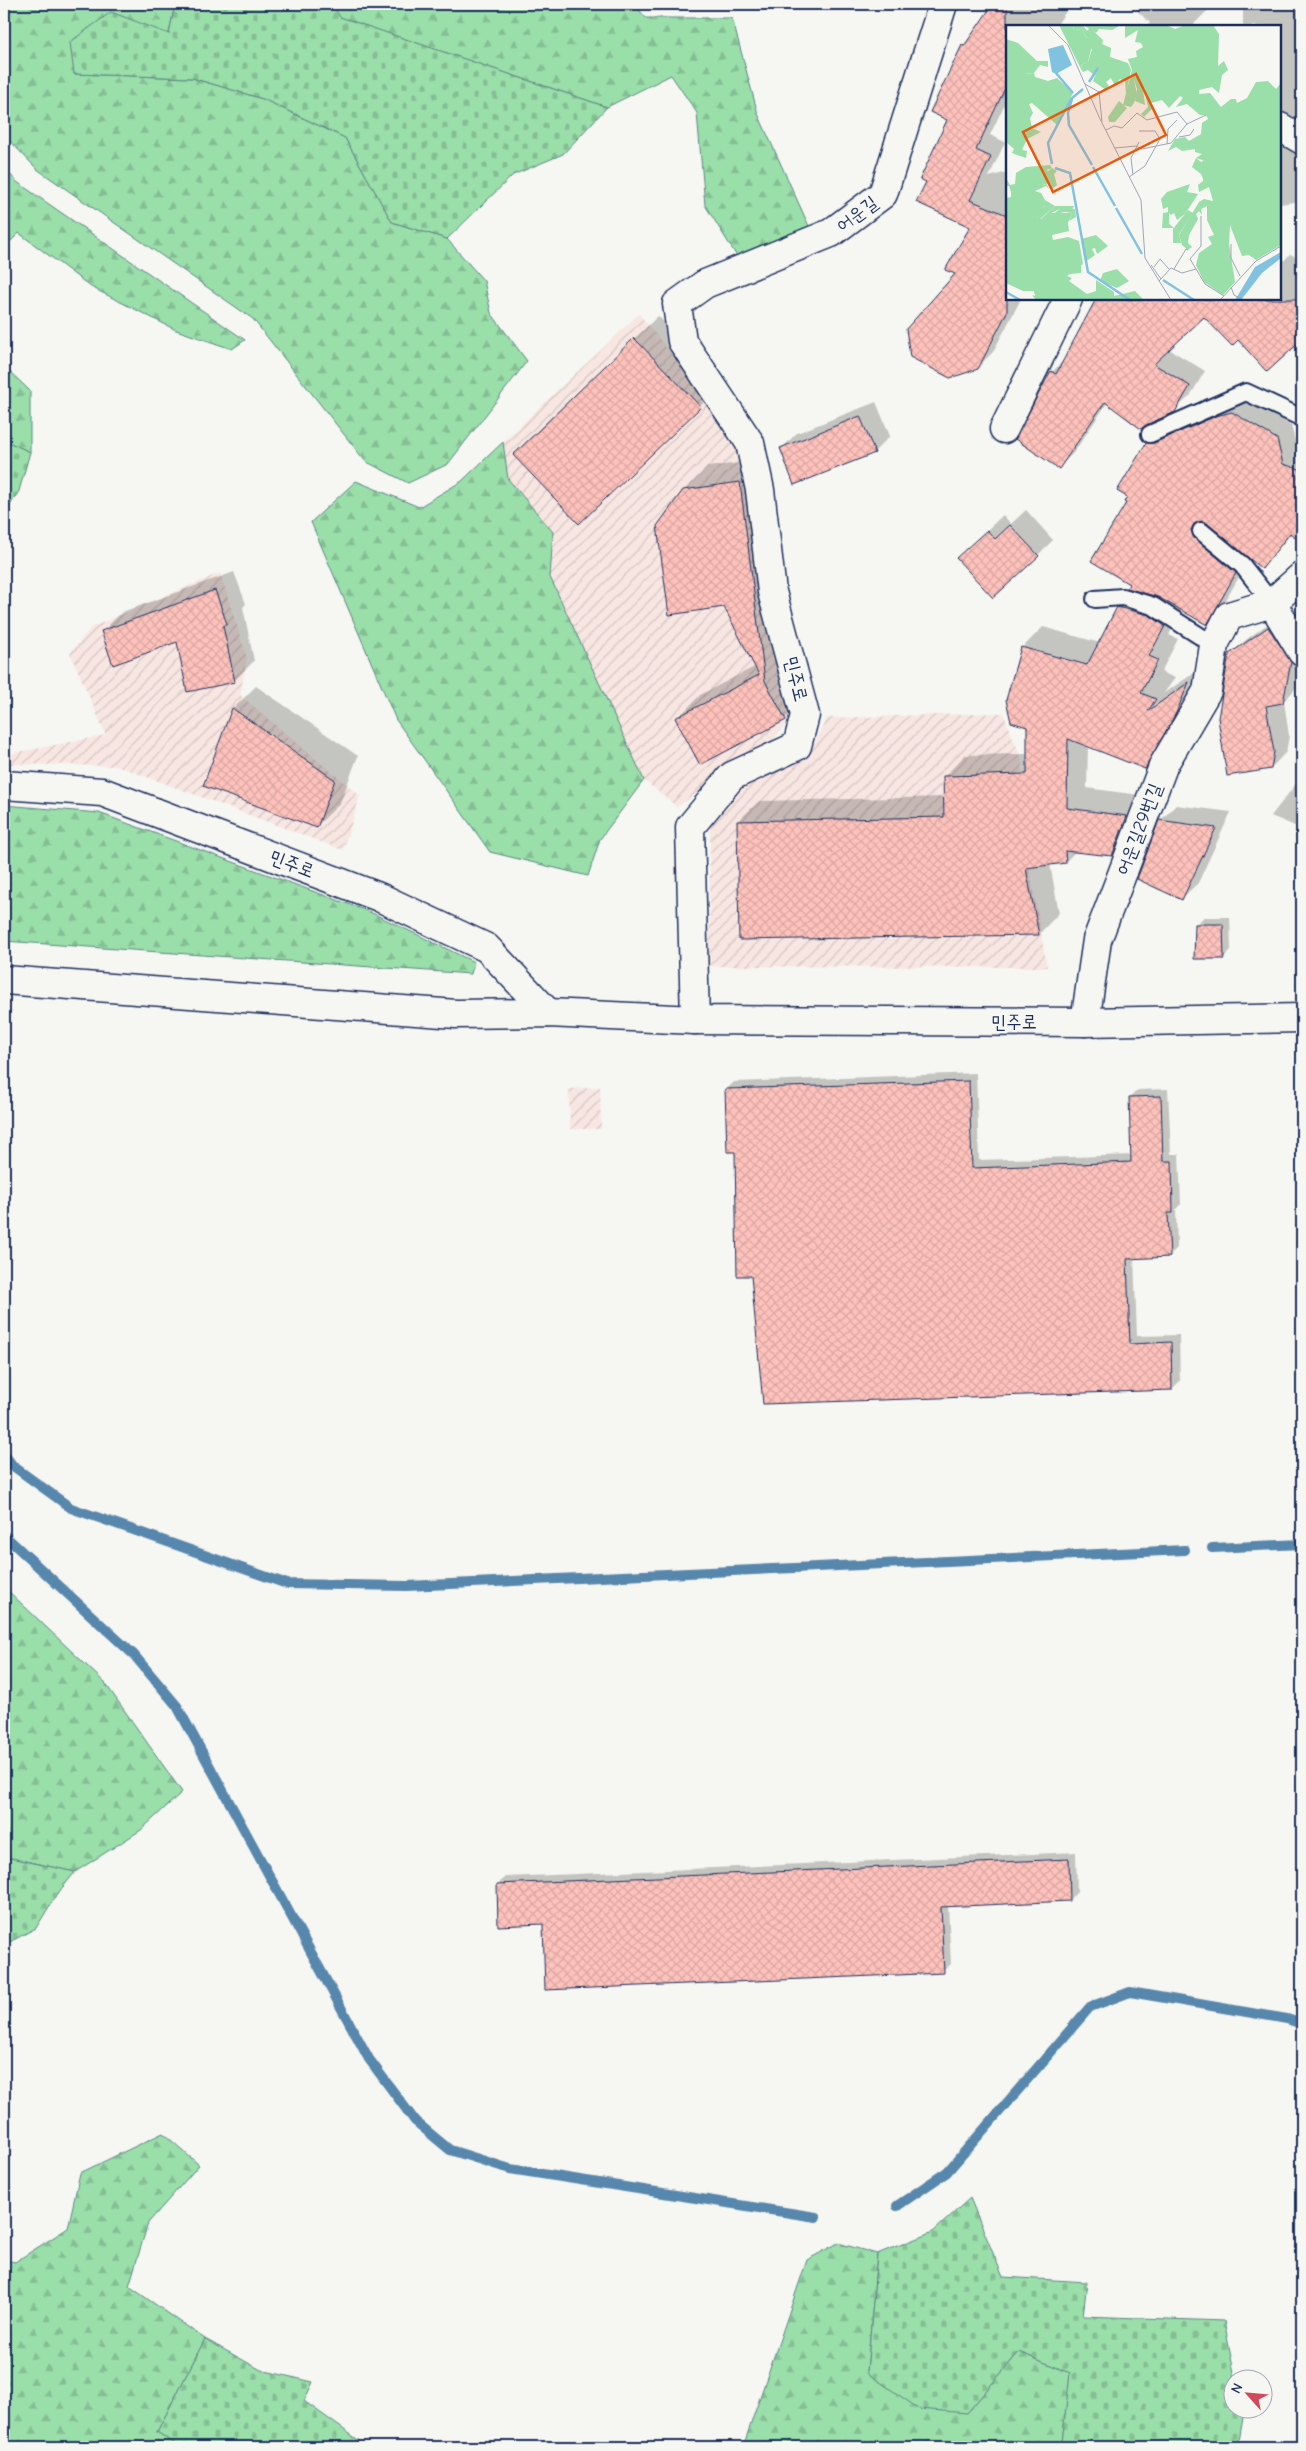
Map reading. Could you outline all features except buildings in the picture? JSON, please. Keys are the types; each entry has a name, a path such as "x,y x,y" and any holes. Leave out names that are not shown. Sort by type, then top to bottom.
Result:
{"street":[{"name":"어운길","path":"678,304 705,284 831,234 883,194 943,4"},
{"path":"1281,128 1302,140"},
{"path":"1004,429 1068,300"},
{"name":"민주로","path":"678,304 682,341 750,442 760,490 772,592 805,715 798,746 732,776 690,827 695,1020"},
{"name":"어운길29번길","path":"1085,1022 1097,940 1164,764 1207,691 1214,645 1229,616 1272,603 1302,576"},
{"path":"1272,603 1302,652"},
{"name":"민주로","path":"4,786 102,792 379,897 487,948 548,1013"},
{"name":"민주로","path":"4,980 456,1014 548,1013 695,1020 1085,1022 1302,1018"}],"lane":[{"path":"1150,434 1246,392 1302,418"},
{"path":"1201,531 1242,565 1272,603"},
{"path":"1095,599 1123,597 1153,606 1214,645"}],"shaded area":[{"path":"639,314 716,409 738,447 763,594 793,717 771,741 677,807 644,780 550,577 553,532 508,479 503,442"},
{"path":"220,573 247,658 240,695 360,796 343,850 118,766 7,764 4,755 106,735 70,653 92,627"},
{"path":"1003,713 1022,760 1024,836 1047,967 709,966 710,822 746,780 808,756 827,718"},
{"path":"600,1087 601,1129 570,1129 569,1089"}],"green space":[{"path":"4,4 175,4 169,34 74,74 192,78 263,99 345,138 392,222 447,239 484,281 491,313 527,361 448,464 408,483 365,461 253,319 37,169 4,135"},
{"path":"175,4 332,4 340,17 607,107 563,154 513,175 447,239 392,222 345,138 263,99 192,78 74,74 70,42 111,12 169,34"},
{"path":"332,4 634,4 646,18 732,18 758,114 813,235 738,258 705,205 697,113 671,75 607,107 339,17"},
{"path":"4,168 17,182 245,340 232,349 176,330 91,287 19,233 4,248"},
{"path":"4,366 30,391 30,452 4,440"},
{"path":"4,440 30,452 19,491 4,515"},
{"path":"503,442 508,479 553,532 550,577 644,780 600,839 588,876 490,852 396,720 311,522 356,481 419,507 462,481"},
{"path":"4,805 99,813 370,912 474,962 471,974 4,941"},
{"path":"4,1587 105,1683 182,1792 141,1830 75,1872 11,1858 4,1860"},
{"path":"11,1858 75,1872 55,1897 36,1928 4,1945 4,1860"},
{"path":"163,2133 199,2165 148,2223 129,2286 205,2339 157,2432 180,2447 4,2447 4,2260 15,2262 68,2228 80,2173"},
{"path":"970,2198 1003,2277 1087,2282 1083,2316 1224,2321 1233,2368 1224,2368 1224,2418 1243,2418 1238,2447 1109,2447 1062,2442 1070,2373 1019,2352 967,2413 919,2409 867,2373 877,2254 933,2232"},
{"path":"838,2243 877,2254 867,2372 967,2413 1019,2352 1071,2373 1062,2442 1042,2447 743,2447 807,2260"},
{"path":"205,2339 261,2370 313,2382 304,2401 368,2447 180,2447 157,2432"},
{"path":"1062,2442 1064,2447 1042,2447"}],"waterway":[{"path":"4,1454 13,1466 71,1508 287,1584 407,1586 1185,1550"},
{"path":"4,1535 134,1655 177,1706 369,2059 415,2121 450,2150 510,2169 816,2217"},
{"path":"1212,1548 1302,1544"},
{"path":"897,2206 947,2172 1090,2007 1130,1992 1287,2019 1302,2024"}]}
